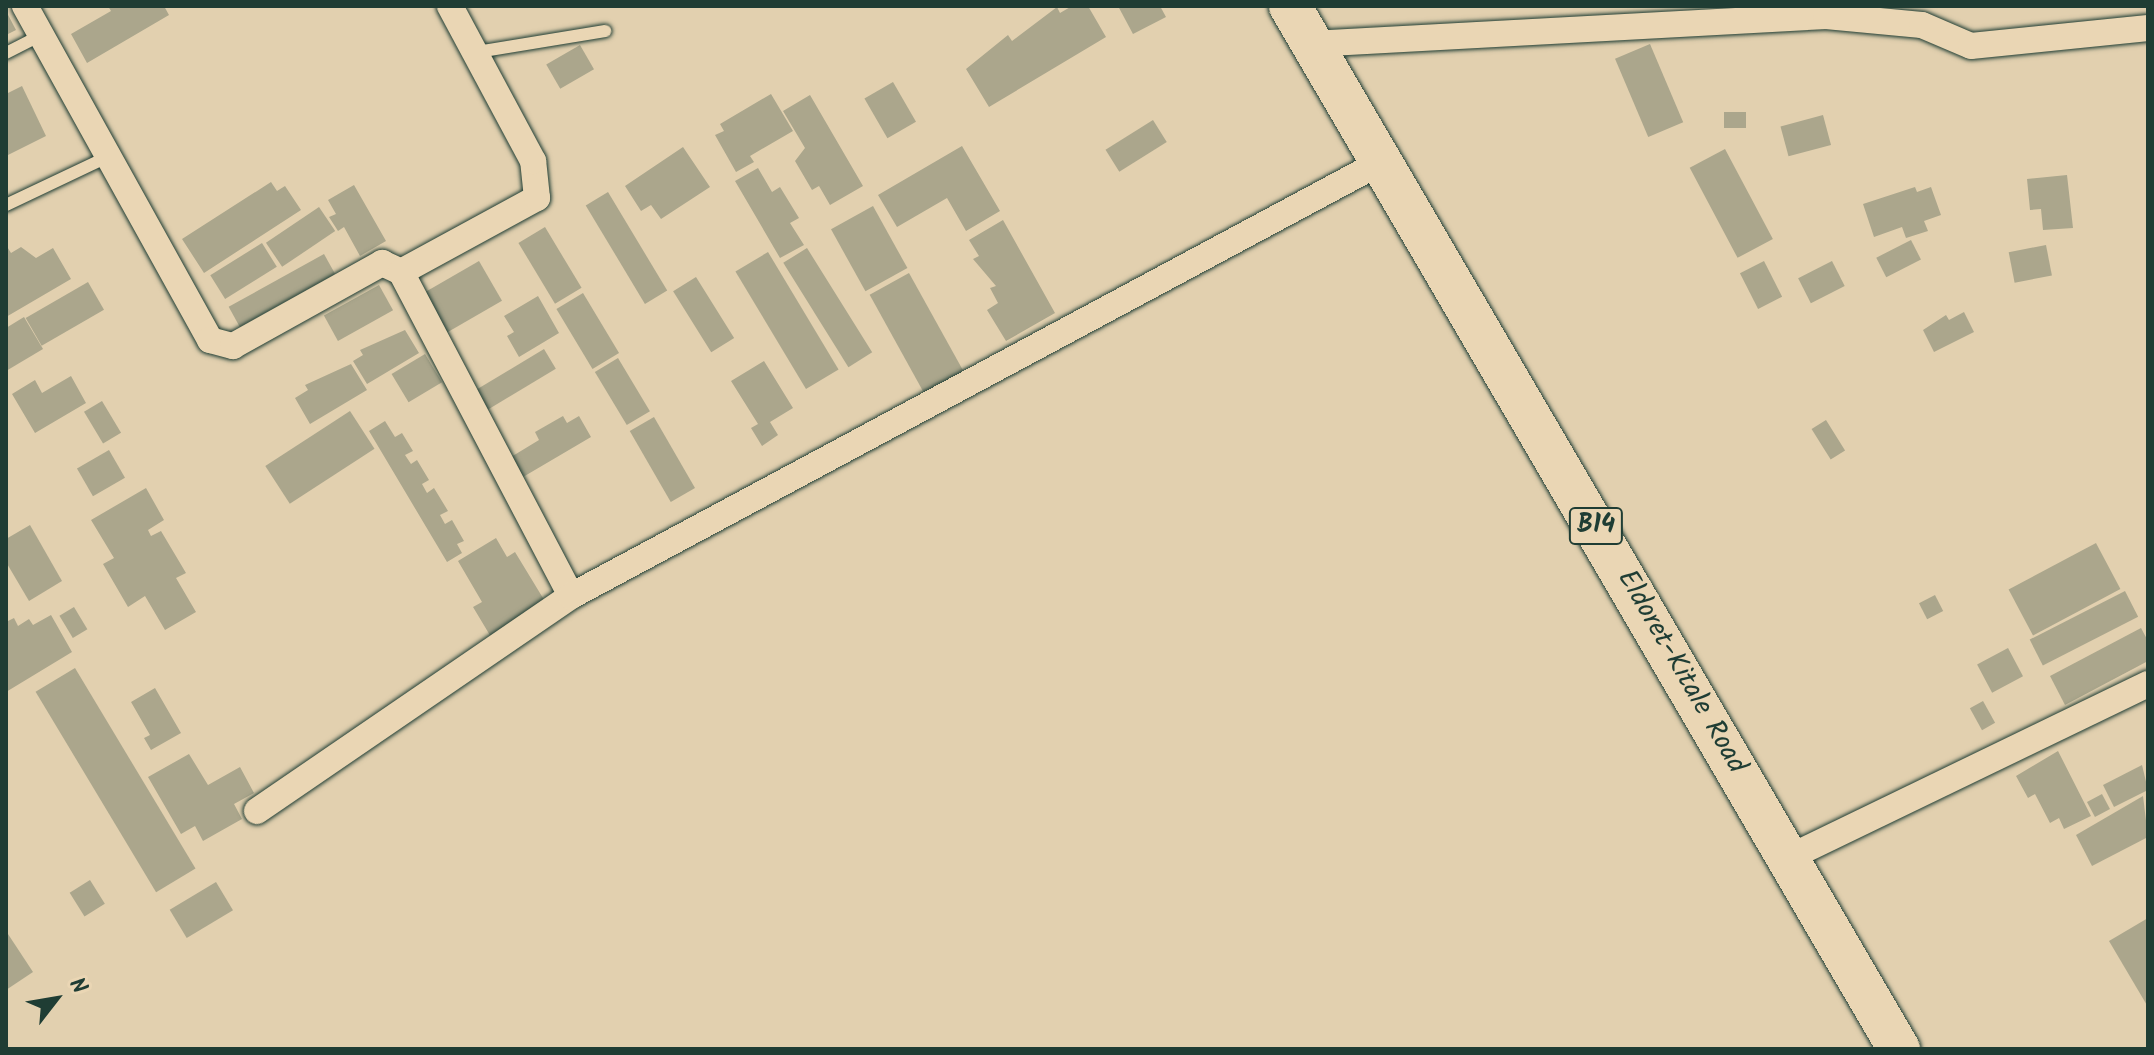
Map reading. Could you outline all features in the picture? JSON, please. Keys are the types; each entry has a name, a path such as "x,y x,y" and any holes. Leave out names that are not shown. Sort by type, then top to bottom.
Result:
{"highway":[{"name":"Eldoret-Kitale Road","path":"1290,6 1899,1049"}],"street":[{"path":"401,272 537,198 533,161 450,6"},
{"path":"31,8 40,36 105,158 210,340 233,346 382,263 401,272 571,596"},
{"path":"1311,44 1825,11 1922,25 1971,46 2148,28"},
{"path":"257,811 571,596 1383,161"},
{"path":"1788,858 2148,684"}],"lane":[{"path":"477,52 605,31"},
{"path":"6,53 40,36"},
{"path":"6,205 105,158"}],"building":[{"path":"108,6 164,6 169,15 87,63 71,34 111,11"},
{"path":"1072,6 1088,6 1106,37 989,107 966,69 1008,35 1012,41 1057,7 1060,13"},
{"path":"1118,6 1160,6 1166,17 1133,34"},
{"path":"6,11 16,30 6,35"},
{"path":"1650,44 1683,122 1648,137 1615,59"},
{"path":"580,45 594,69 560,89 546,65"},
{"path":"893,82 916,122 887,138 864,98"},
{"path":"22,86 46,136 6,156 6,94"},
{"path":"771,94 793,131 750,156 754,162 736,172 715,135 724,131 720,124"},
{"path":"810,95 863,186 830,205 819,186 812,190 795,161 805,148 783,111"},
{"path":"1724,112 1746,112 1746,128 1724,128"},
{"path":"1823,115 1831,145 1789,156 1780,126"},
{"path":"1153,120 1167,142 1119,172 1106,150"},
{"path":"962,146 1000,211 966,231 947,198 897,227 878,195"},
{"path":"683,147 710,187 661,219 651,205 641,211 625,186"},
{"path":"1725,149 1773,239 1738,258 1690,168"},
{"path":"758,168 772,192 780,187 799,218 790,223 804,245 780,258 735,181"},
{"path":"2067,175 2073,228 2043,230 2041,209 2030,210 2027,179"},
{"path":"271,182 277,191 285,186 301,210 204,273 182,239"},
{"path":"354,185 386,241 360,256 344,227 338,231 329,217 336,214 328,200"},
{"path":"1915,187 1917,192 1931,187 1941,215 1924,221 1928,231 1906,238 1902,227 1874,237 1863,204"},
{"path":"608,192 667,291 645,304 586,205"},
{"path":"873,206 907,268 865,291 831,229"},
{"path":"319,207 335,231 282,267 266,243"},
{"path":"1003,220 1055,313 1006,341 987,310 998,303 990,288 996,286 973,259 979,256 969,240"},
{"path":"545,227 582,288 555,304 518,243"},
{"path":"1911,240 1921,260 1886,277 1876,258"},
{"path":"262,243 277,267 225,299 210,275"},
{"path":"6,245 11,253 21,247 36,258 53,248 71,279 6,317"},
{"path":"2046,245 2052,275 2015,283 2009,252"},
{"path":"807,248 872,352 848,367 783,263"},
{"path":"768,252 839,369 806,389 735,272"},
{"path":"324,254 335,274 240,327 229,307"},
{"path":"479,261 502,301 443,335 420,295"},
{"path":"1764,261 1782,297 1758,309 1740,273"},
{"path":"1832,261 1845,286 1811,303 1798,278"},
{"path":"909,273 964,372 924,394 870,295"},
{"path":"696,277 734,338 711,352 673,291"},
{"path":"88,282 104,310 42,346 26,318"},
{"path":"379,285 393,310 338,341 324,316"},
{"path":"583,293 619,353 592,369 556,309"},
{"path":"538,296 559,333 519,357 507,336 514,332 504,316"},
{"path":"1964,312 1974,332 1934,352 1923,330 1946,315 1949,320"},
{"path":"24,317 43,349 6,371 6,328"},
{"path":"405,330 419,353 367,384 353,361 363,355 360,350"},
{"path":"544,349 556,369 486,410 475,391"},
{"path":"425,354 442,382 409,402 392,374"},
{"path":"618,358 650,411 627,425 595,372"},
{"path":"764,361 793,408 770,422 778,435 762,446 751,428 758,424 731,381"},
{"path":"351,364 367,390 310,424 295,398 308,390 305,385"},
{"path":"71,376 86,403 35,433 12,394 35,380 42,393"},
{"path":"102,401 121,433 103,444 84,412"},
{"path":"350,411 375,449 290,504 265,466"},
{"path":"563,416 567,423 579,416 591,437 523,477 511,457 539,440 535,432"},
{"path":"654,417 695,488 671,502 630,431"},
{"path":"1826,420 1845,451 1831,460 1812,429"},
{"path":"385,421 395,437 402,433 413,451 405,455 411,464 417,460 429,480 422,484 427,493 434,488 448,511 440,515 445,524 452,520 464,541 457,544 462,553 447,562 369,431"},
{"path":"109,450 125,478 93,496 77,468"},
{"path":"146,488 164,520 148,530 151,536 161,531 186,573 176,578 196,612 165,630 145,596 128,607 103,564 114,558 91,520"},
{"path":"30,525 62,581 29,601 6,562 6,539"},
{"path":"496,538 507,557 515,552 546,603 491,637 473,607 482,602 458,561"},
{"path":"2096,543 2120,589 2033,635 2009,589"},
{"path":"2125,591 2138,617 2043,665 2030,640"},
{"path":"1935,595 1943,611 1927,619 1919,603"},
{"path":"74,607 87,629 73,638 59,616"},
{"path":"51,615 72,652 6,692 6,622 14,618 18,626 29,619 33,625"},
{"path":"2141,628 2148,641 2148,661 2065,705 2050,676"},
{"path":"2008,648 2023,676 1992,693 1977,664"},
{"path":"75,668 196,869 156,892 36,692"},
{"path":"155,688 181,733 151,750 144,738 150,735 131,702"},
{"path":"1983,701 1995,723 1982,730 1970,708"},
{"path":"2058,751 2091,816 2064,829 2059,818 2050,823 2035,794 2028,798 2016,776"},
{"path":"189,754 208,785 240,767 254,793 234,804 242,819 203,841 195,826 181,834 148,777"},
{"path":"2142,765 2148,790 2114,807 2103,785"},
{"path":"2102,794 2110,809 2095,817 2087,802"},
{"path":"2143,796 2148,837 2092,866 2076,835"},
{"path":"90,880 105,904 84,916 70,893"},
{"path":"216,882 233,910 187,938 170,910"},
{"path":"2148,918 2148,1007 2109,941"},
{"path":"6,931 33,972 6,990"}]}
